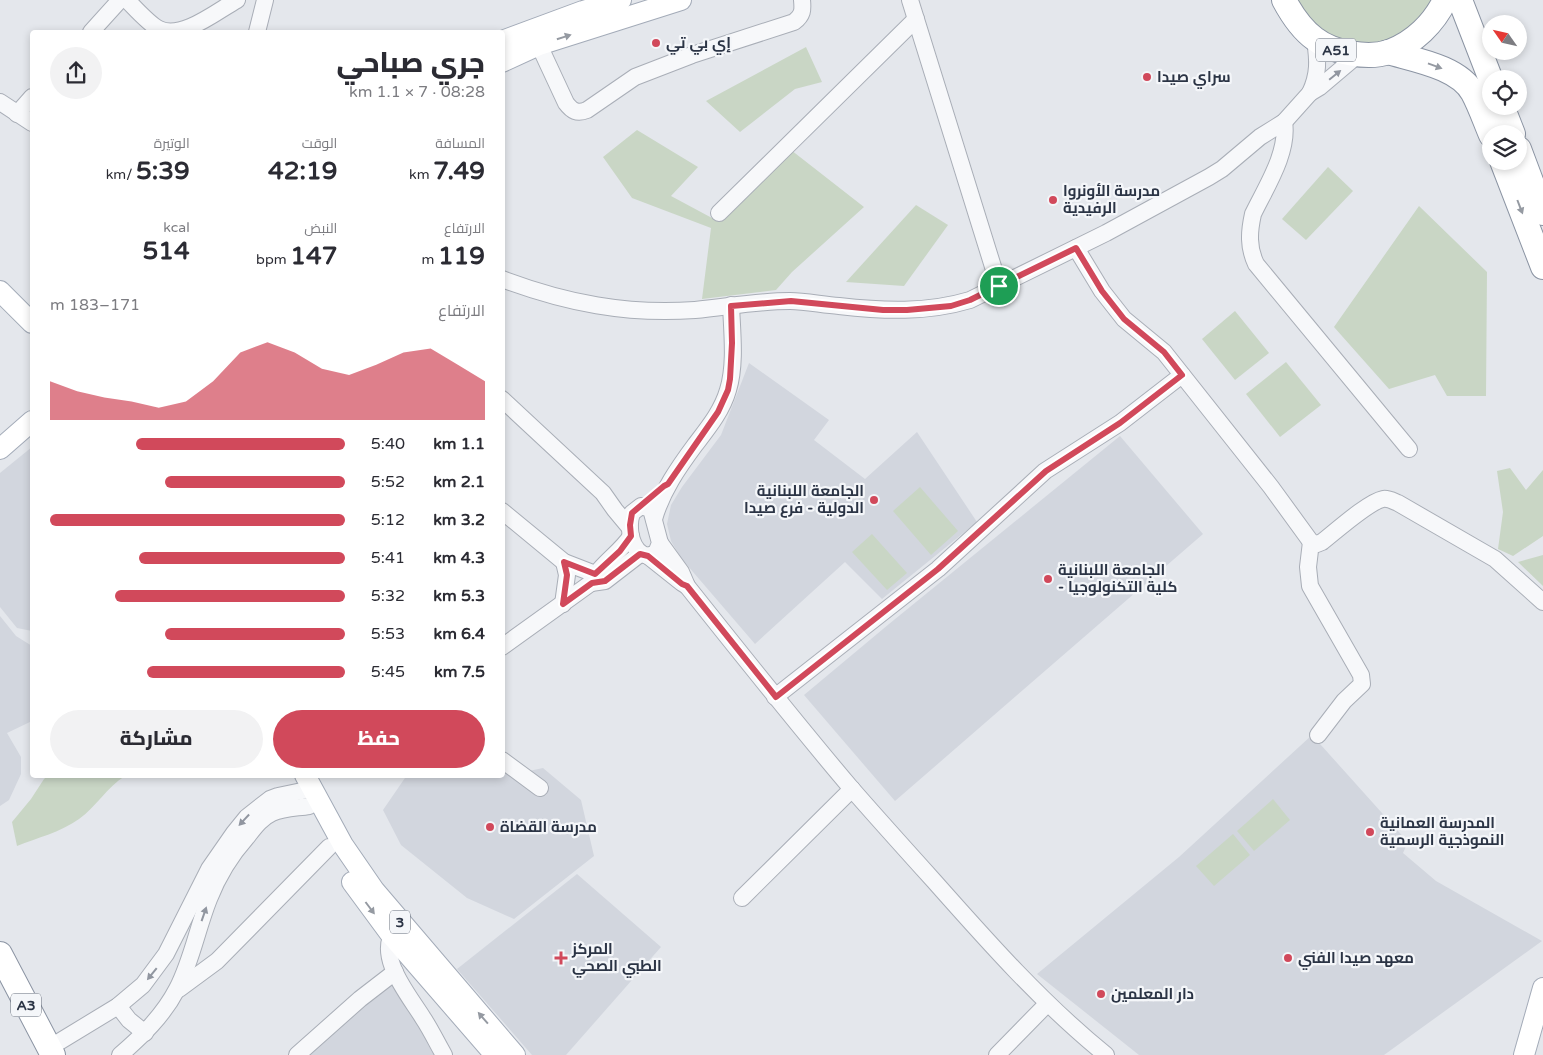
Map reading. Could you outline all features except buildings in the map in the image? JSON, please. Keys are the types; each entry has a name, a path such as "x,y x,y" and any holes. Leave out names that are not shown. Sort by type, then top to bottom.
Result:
{"highway":[{"name":"A51","path":"1284,0 1297,22 1315,40 1329,47 1359,54 1388,52 1461,77 1473,92 1487,125"},
{"name":"A51","path":"1388,52 1408,42 1421,32 1438,14 1445,0"},
{"path":"1460,0 1487,70"},
{"path":"1505,170 1543,267"},
{"path":"1527,170 1543,213"},
{"name":"A3","path":"0,954 51,1052"}],"main road":[{"path":"505,40 583,11 621,0"},
{"path":"505,61 539,45 681,0"},
{"path":"0,291 30,321"},
{"path":"0,307 30,335"},
{"path":"1,447 30,423"},
{"name":"3","path":"302,787 330,847 356,889 514,1055"},
{"name":"3","path":"302,787 359,869 396,929 495,1055"},
{"path":"1524,1055 1543,988"}],"street":[{"path":"92,30 120,0"},
{"path":"127,0 157,29 162,30"},
{"path":"179,30 197,24 237,0"},
{"path":"258,30 265,0"},
{"path":"539,45 566,103 571,109 581,112 587,110 635,77 692,55 794,22 803,10 802,0"},
{"path":"910,0 999,286"},
{"path":"719,213 916,19"},
{"path":"1310,93 1315,82 1318,61 1315,40"},
{"path":"505,279 587,305 657,311 695,310 791,301 883,310 929,309 951,306 970,300 1106,233 1222,169 1260,137 1284,122 1310,93 1320,87 1359,54"},
{"path":"17,114 30,99"},
{"path":"0,102 30,122"},
{"path":"1284,122 1285,142 1250,224 1249,244 1252,255 1256,264 1409,449"},
{"path":"1076,248 1102,291 1124,319 1164,352 1271,487 1311,542 1317,544 1322,542 1370,505 1388,499 1496,559 1543,602"},
{"path":"654,519 668,484 718,412 728,390 732,343 731,306"},
{"path":"776,697 938,569 1046,471 1120,423 1182,375"},
{"path":"505,403 603,493 631,532"},
{"path":"668,484 657,491 630,517 631,532 636,549 687,586"},
{"path":"603,493 639,507 650,509 660,543 681,572 687,586 852,789 1003,958 1047,1004 1106,1055"},
{"path":"505,513 564,562 593,579 605,581 644,555 656,553 660,543"},
{"path":"505,645 563,604 593,579 620,551 631,532"},
{"path":"1311,542 1308,567 1310,586 1363,680 1362,684 1344,701 1318,735"},
{"path":"563,604 567,575 564,562"},
{"path":"505,762 540,788"},
{"path":"51,1052 118,1006 143,985 166,954 209,868 234,833 253,812 270,799 302,787"},
{"path":"120,1055 156,1021 176,991 190,961 209,898 221,874 240,846 264,818 281,810 302,787"},
{"path":"742,898 852,789"},
{"path":"176,991 217,961 330,847"},
{"path":"396,929 389,954 395,972 441,1054"},
{"path":"166,954 190,961 217,961"},
{"path":"297,1055 360,999 395,972"},
{"path":"997,1055 1047,1004"},
{"path":"118,1006 129,1020 144,1033"}],"shaded area":[{"path":"749,363 829,420 814,440 865,479 917,432 977,522 882,599 845,562 755,644 681,558 671,541 667,524 671,505 682,487 721,435"},
{"name":"الجامعة اللبنانية - كلية التكنولوجيا","path":"1120,436 1203,534 895,801 804,695"},
{"path":"30,449 30,631 17,628 0,607 0,473"},
{"path":"0,616 16,636 30,645 30,722 7,733 21,757 21,774 9,800 0,806"},
{"name":"معهد صيدا الفني","path":"1312,735 1408,842 1403,853 1436,881 1542,941 1384,1055 1139,1055 1037,974 1179,857"},
{"name":"مدرسة القضاة","path":"505,753 529,771 543,768 581,800 594,856 514,919 467,898 401,845 383,810 405,778 505,778"},
{"name":"المركز الطبي الصحي","path":"577,874 661,947 566,1055 532,1055 457,969"},
{"path":"393,979 441,1055 305,1055"}],"green space":[{"path":"1292,0 1433,0 1414,27 1393,40 1369,46 1322,34"},
{"path":"806,47 822,82 795,89 740,132 706,101"},
{"path":"637,130 698,167 671,196 712,218 791,150 864,207 792,272 776,290 702,299 711,228 632,198 603,157"},
{"path":"1328,167 1353,191 1306,240 1282,219"},
{"path":"916,205 948,225 904,286 846,282"},
{"path":"1419,206 1487,272 1486,396 1447,396 1435,375 1389,389 1334,327"},
{"path":"1235,311 1269,353 1235,380 1202,339"},
{"path":"1286,362 1321,405 1280,437 1246,394"},
{"path":"1510,468 1526,490 1543,470 1543,536 1513,556 1498,549 1503,512 1497,471"},
{"path":"920,487 958,531 931,555 893,511"},
{"path":"872,534 907,573 887,590 852,552"},
{"path":"1543,555 1543,586 1518,562"},
{"path":"123,778 72,824 17,846 12,822 31,799 44,779"},
{"path":"1273,799 1290,820 1254,851 1237,831"},
{"path":"1233,834 1250,855 1214,886 1196,866"}],"place":[{"name":"إي بي تي","path":"656,43"},
{"name":"سراي صيدا","path":"1147,77"},
{"name":"مدرسة الأونروا الرفيدية","path":"1053,200"},
{"name":"الجامعة اللبنانية الدولية - فرع صيدا","path":"874,500"},
{"name":"الجامعة اللبنانية - كلية التكنولوجيا","path":"1048,579"},
{"name":"مدرسة القضاة","path":"490,827"},
{"name":"المدرسة العمانية النموذجية الرسمية","path":"1370,832"},
{"name":"المركز الطبي الصحي","path":"561,958"},
{"name":"معهد صيدا الفني","path":"1288,958"},
{"name":"دار المعلمين","path":"1101,994"}],"route":[{"path":"1076,248 1102,291 1124,319 1164,352 1182,375 1120,423 1046,471 938,569 776,697 687,586 648,556 640,554 605,581 592,583 563,604 567,575 564,562 595,574 620,551 631,536 630,517 632,513 668,484 711,425 724,401 730,379 732,343 731,306 791,301 883,310 929,309 951,306 970,300 999,286 1076,248"}]}
